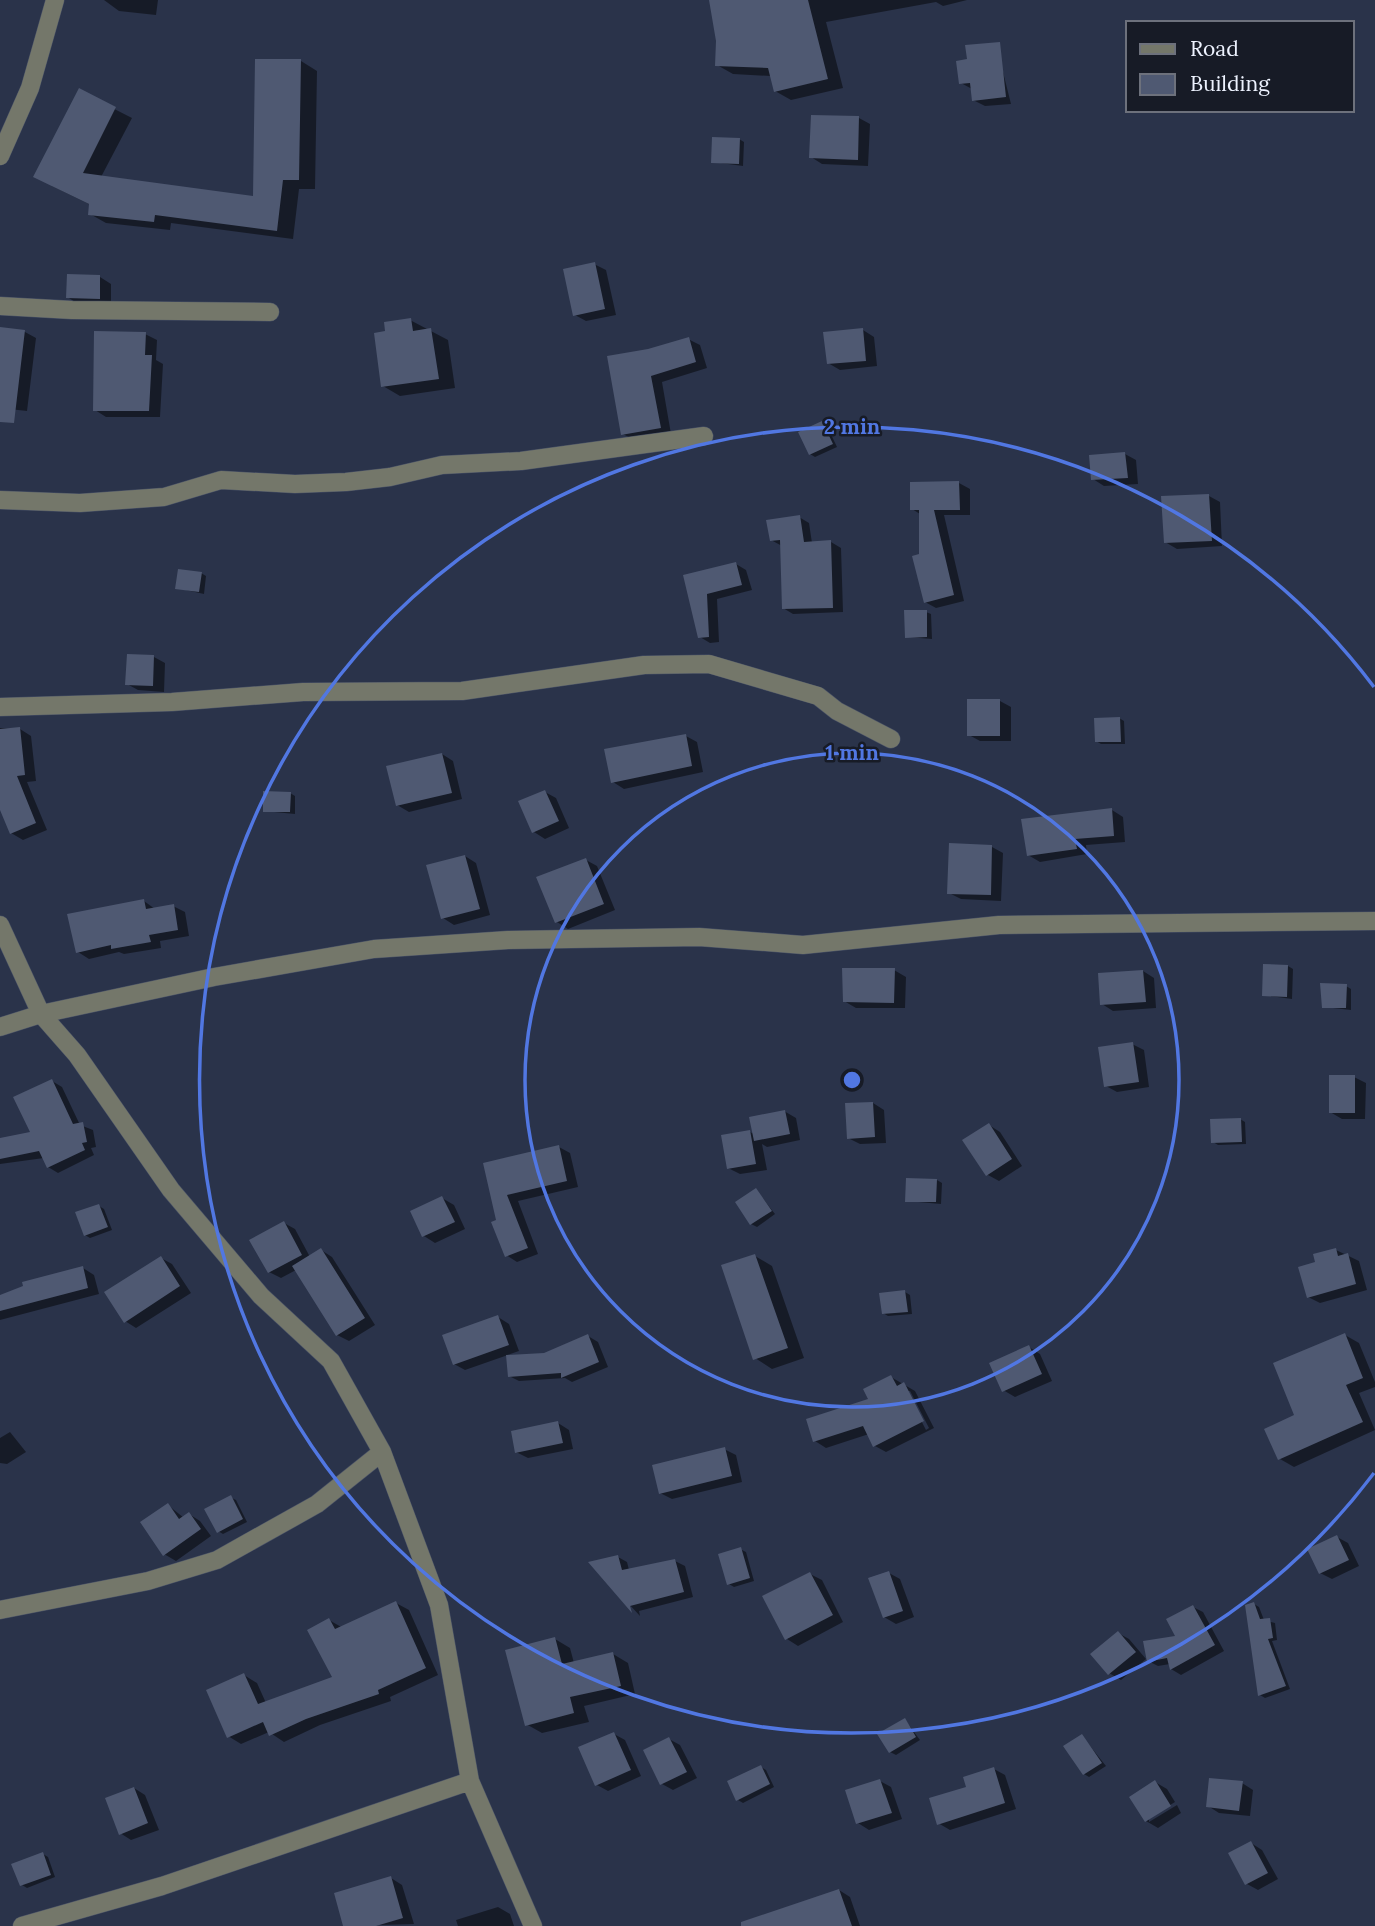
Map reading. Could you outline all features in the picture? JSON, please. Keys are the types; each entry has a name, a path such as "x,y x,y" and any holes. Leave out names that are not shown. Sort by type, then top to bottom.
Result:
{"street":[{"path":"0,156 30,88 55,0"},
{"path":"0,306 72,310 270,312"},
{"path":"0,500 80,503 164,497 221,480 295,484 346,482 390,477 442,465 521,461 704,436"},
{"path":"0,706 172,702 303,692 462,691 645,665 709,664 818,696 837,711 891,738"},
{"path":"0,1027 41,1014 214,977 374,949 508,940 699,937 803,945 999,925 1375,921"},
{"path":"0,925 41,1014 77,1055 172,1190 261,1296 331,1361 383,1452 439,1605 470,1781 533,1926"},
{"path":"0,1610 148,1581 217,1560 317,1504 383,1452"},
{"path":"22,1926 162,1886 470,1781"}],"building":[{"path":"709,0 808,0 828,79 774,92 768,68 715,66 716,41"},
{"path":"1000,42 1006,97 972,101 970,83 959,84 956,61 967,59 965,45"},
{"path":"255,59 301,59 299,180 283,180 277,231 155,215 154,222 88,215 89,204 33,177 79,88 116,107 83,173 253,196"},
{"path":"811,115 859,116 858,160 809,158"},
{"path":"712,137 740,138 739,164 711,163"},
{"path":"595,262 605,309 573,316 563,269"},
{"path":"67,274 100,275 100,299 66,298"},
{"path":"411,318 413,331 431,328 439,379 381,387 374,333 385,331 384,322"},
{"path":"0,327 25,330 14,423 0,422"},
{"path":"863,328 866,361 827,364 823,332"},
{"path":"94,331 146,332 145,355 152,355 149,411 93,411"},
{"path":"689,337 696,362 651,376 661,428 621,435 607,356 648,349"},
{"path":"822,421 833,444 809,455 798,432"},
{"path":"1125,452 1128,478 1091,480 1089,455"},
{"path":"959,481 960,510 934,510 954,595 924,603 912,556 919,554 919,510 910,510 910,482"},
{"path":"1209,494 1212,541 1164,543 1161,496"},
{"path":"800,515 804,542 831,540 833,608 782,609 780,540 770,541 766,520"},
{"path":"736,562 742,585 707,594 709,637 698,638 683,575"},
{"path":"178,569 202,572 199,592 175,589"},
{"path":"904,610 927,610 927,637 905,638"},
{"path":"127,654 154,655 153,686 125,685"},
{"path":"967,699 1000,699 1000,736 967,736"},
{"path":"1120,717 1121,742 1095,742 1094,718"},
{"path":"20,727 25,775 17,776 36,823 10,834 0,810 0,729"},
{"path":"686,734 692,766 611,783 604,749"},
{"path":"442,753 452,793 396,806 386,766"},
{"path":"545,790 559,821 532,833 518,801"},
{"path":"263,791 291,792 290,812 263,812"},
{"path":"1112,808 1114,836 1075,839 1077,849 1027,856 1021,819"},
{"path":"949,843 992,845 991,895 947,894"},
{"path":"465,855 480,909 441,919 426,865"},
{"path":"586,858 604,904 555,923 536,877"},
{"path":"144,899 146,909 174,904 178,930 149,935 151,942 111,949 111,945 76,953 67,914"},
{"path":"1263,964 1288,965 1287,997 1262,996"},
{"path":"842,968 895,968 894,1003 843,1002"},
{"path":"1143,970 1146,1002 1100,1005 1098,973"},
{"path":"1320,983 1347,984 1346,1008 1322,1008"},
{"path":"1133,1042 1139,1082 1104,1087 1098,1047"},
{"path":"1329,1075 1355,1075 1355,1113 1329,1113"},
{"path":"52,1079 73,1124 83,1122 87,1142 82,1143 85,1150 47,1168 39,1151 0,1159 0,1138 30,1132 13,1097"},
{"path":"873,1102 875,1137 847,1139 845,1103"},
{"path":"785,1110 790,1134 754,1141 749,1117"},
{"path":"1241,1118 1242,1142 1211,1143 1210,1119"},
{"path":"989,1123 1012,1159 986,1176 962,1140"},
{"path":"750,1130 756,1164 727,1169 721,1135"},
{"path":"559,1145 567,1181 507,1195 528,1248 505,1257 491,1222 496,1220 483,1163"},
{"path":"906,1178 937,1179 936,1202 905,1202"},
{"path":"756,1188 772,1211 750,1225 735,1202"},
{"path":"442,1196 455,1222 422,1237 410,1211"},
{"path":"99,1204 108,1227 84,1236 75,1212"},
{"path":"284,1221 302,1255 268,1273 249,1240"},
{"path":"321,1248 365,1318 336,1336 292,1266"},
{"path":"1336,1248 1338,1256 1348,1253 1356,1284 1307,1298 1298,1267 1315,1262 1313,1254"},
{"path":"755,1254 788,1348 753,1360 721,1265"},
{"path":"161,1256 180,1286 124,1323 104,1292"},
{"path":"83,1266 88,1288 0,1311 0,1295 23,1286 22,1282"},
{"path":"905,1290 908,1312 882,1314 879,1293"},
{"path":"498,1315 509,1345 453,1365 442,1335"},
{"path":"1345,1333 1363,1378 1346,1385 1363,1422 1278,1460 1264,1429 1294,1415 1273,1363"},
{"path":"588,1334 599,1362 561,1378 561,1373 508,1377 506,1355 544,1353"},
{"path":"1029,1345 1042,1374 1002,1392 989,1363"},
{"path":"891,1375 897,1386 904,1382 924,1421 873,1447 863,1426 813,1442 806,1419 868,1399 863,1389"},
{"path":"558,1421 563,1443 515,1453 511,1431"},
{"path":"725,1447 732,1476 659,1494 652,1465"},
{"path":"231,1495 243,1519 217,1533 204,1509"},
{"path":"168,1503 179,1519 189,1512 201,1529 163,1556 140,1522"},
{"path":"1337,1535 1349,1560 1319,1574 1307,1549"},
{"path":"741,1547 750,1578 727,1585 718,1554"},
{"path":"618,1555 622,1570 675,1559 684,1592 630,1606 632,1613 588,1562"},
{"path":"889,1571 903,1611 883,1618 868,1578"},
{"path":"810,1572 833,1615 785,1640 762,1596"},
{"path":"396,1601 426,1668 378,1690 379,1694 306,1719 269,1736 263,1722 227,1738 206,1690 244,1673 258,1704 332,1677 307,1630 329,1618 335,1629"},
{"path":"1254,1602 1260,1619 1270,1618 1273,1638 1268,1639 1286,1686 1258,1696 1245,1605"},
{"path":"1193,1605 1215,1645 1170,1670 1167,1658 1147,1662 1143,1641 1175,1636 1166,1619"},
{"path":"1118,1631 1136,1652 1108,1675 1090,1654"},
{"path":"555,1637 562,1664 613,1652 621,1686 570,1697 574,1713 525,1726 505,1650"},
{"path":"905,1718 916,1737 889,1753 877,1734"},
{"path":"614,1732 631,1770 595,1786 578,1747"},
{"path":"1082,1734 1102,1763 1083,1775 1063,1746"},
{"path":"669,1737 687,1772 660,1785 643,1750"},
{"path":"761,1765 770,1784 736,1801 727,1781"},
{"path":"994,1767 1005,1803 937,1825 929,1798 966,1787 963,1777"},
{"path":"1209,1778 1243,1781 1239,1811 1206,1807"},
{"path":"880,1779 892,1813 856,1824 845,1790"},
{"path":"1155,1780 1171,1806 1145,1822 1129,1797"},
{"path":"134,1787 148,1823 119,1835 105,1798"},
{"path":"1251,1841 1268,1873 1245,1885 1228,1853"},
{"path":"43,1852 51,1875 20,1886 11,1864"},
{"path":"391,1876 403,1918 376,1926 343,1926 334,1893"},
{"path":"839,1889 852,1926 741,1926 741,1922"}]}
